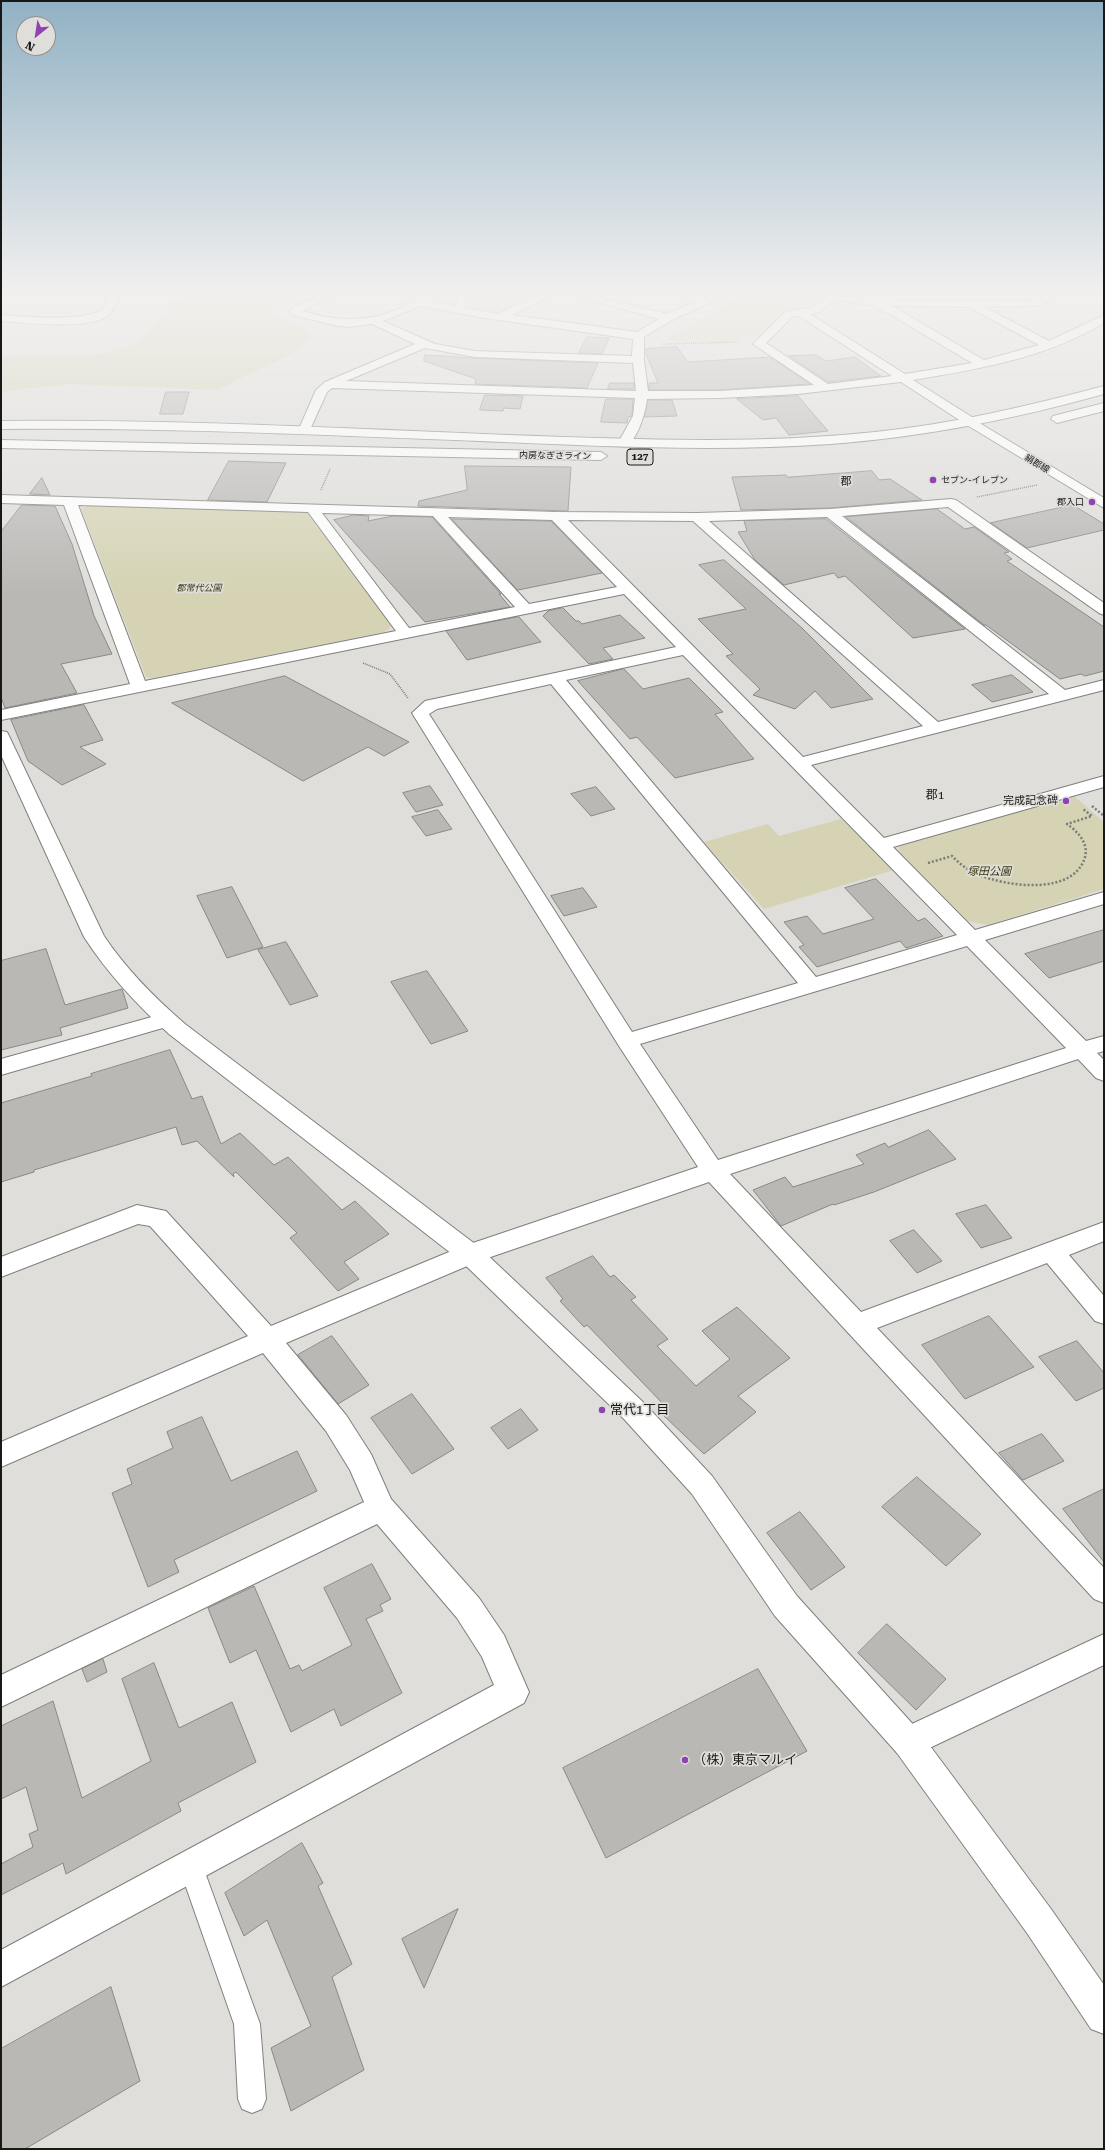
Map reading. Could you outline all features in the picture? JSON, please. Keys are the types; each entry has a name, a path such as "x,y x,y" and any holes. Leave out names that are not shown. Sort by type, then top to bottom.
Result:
{"main road":[{"path":"304,431 320,395"},
{"path":"624,442 638,416 642,395"},
{"name":"絹郡線","path":"931,395 988,434 1104,504"},
{"name":"内房なぎさライン","path":"1,425 152,425 624,442 818,440 873,436 971,422 1055,404 1085,395"},
{"path":"1048,421 1104,407"},
{"path":"967,437 1010,429"},
{"name":"内房なぎさライン","path":"1,444 615,457"},
{"path":"726,457 766,456 886,448"},
{"path":"1,499 437,513 697,517 830,514 951,503 1104,610"},
{"path":"70,502 139,687"},
{"path":"312,509 405,633"},
{"path":"437,513 525,609"},
{"path":"830,514 1062,696"},
{"path":"556,516 1104,1073"},
{"path":"697,517 935,728"},
{"path":"1,714 628,589"},
{"path":"687,649 431,705 420,713 421,717 627,1042 713,1171 1104,1589"},
{"path":"555,678 812,986"},
{"path":"799,763 1104,685"},
{"path":"1,736 94,937 108,958 150,1006 166,1020 470,1254 634,1412 702,1485 786,1606 908,1742 1039,1921 1104,2016"},
{"path":"881,846 1104,782"},
{"path":"627,1042 1104,898"},
{"path":"1,1067 166,1020"},
{"path":"1,1455 267,1339 470,1254 713,1171 1104,1044"},
{"path":"1,1267 137,1214 157,1218 267,1339 336,1423 361,1463 381,1508 468,1608 493,1646 513,1692 1,1969"},
{"path":"857,1325 1104,1231"},
{"path":"1051,1251 1104,1314"},
{"path":"1,1690 381,1508"},
{"path":"908,1742 1104,1649"}],"lane":[{"path":"191,1867 247,2024 252,2099"}],"path":[{"path":"312,509 332,463"},
{"path":"951,503 1042,484"},
{"path":"327,649 384,668 391,673 421,717"},
{"path":"904,870 952,856 970,871 1004,883 1037,886 1051,884 1067,878 1082,866 1086,854 1082,838 1067,824 1092,816 1065,792"}],"green space":[{"name":"郡常代公園","path":"87,506 300,511 307,513 392,626 384,632 153,678 146,677 81,509"},
{"name":"塚田公園","path":"1073,795 1104,822 1104,889 988,925 968,921 899,851 899,846"},
{"path":"841,819 894,870 764,909 704,842 768,824 779,836"}],"building":[{"path":"165,395 188,395 183,414 160,414"},
{"path":"485,395 523,396 520,409 504,408 503,411 480,410"},
{"path":"798,396 828,431 789,435 776,418 763,420 737,399"},
{"path":"606,399 633,399 632,416 628,417 627,423 601,422"},
{"path":"648,400 672,400 677,416 645,417"},
{"path":"229,461 286,463 267,502 208,500"},
{"path":"465,466 571,467 568,511 418,506 419,501 467,490"},
{"path":"872,471 879,480 890,479 922,500 830,508 741,510 732,477 786,475 787,477"},
{"path":"42,478 50,495 30,494"},
{"path":"22,505 55,506 72,544 94,616 112,654 61,664 77,693 5,708 1,697 1,532"},
{"path":"1073,505 1104,524 1104,530 1027,548 991,523"},
{"path":"937,509 965,529 974,527 1009,552 1004,553 1012,559 1007,561 1104,627 1104,671 1085,676 1081,674 1060,679 984,625 846,517"},
{"path":"354,515 369,516 368,521 393,516 432,517 501,594 499,594 510,607 425,622 334,520"},
{"path":"452,519 551,521 602,573 518,590"},
{"path":"826,519 965,629 913,638 845,576 838,578 834,573 784,585 755,560 738,532 747,531 744,521"},
{"path":"724,560 802,628 873,699 831,708 815,691 795,709 753,695 760,689 726,656 733,654 698,619 746,609 699,565"},
{"path":"563,608 576,621 579,621 582,624 620,615 645,638 603,648 613,659 589,664 543,616 548,611"},
{"path":"519,617 541,642 467,660 446,631"},
{"path":"624,669 643,689 689,678 723,712 715,714 754,759 675,778 637,737 630,739 578,681"},
{"path":"1012,675 1033,692 992,702 972,685"},
{"path":"285,676 409,742 384,756 368,747 303,781 172,703"},
{"path":"84,705 103,740 80,747 106,764 62,785 28,761 11,720"},
{"path":"430,786 443,805 416,812 403,793"},
{"path":"596,787 615,809 591,816 571,794"},
{"path":"438,810 452,829 426,836 412,817"},
{"path":"876,879 918,921 925,918 943,936 906,948 900,941 817,967 799,947 804,945 784,922 807,916 823,934 874,919 845,888"},
{"path":"232,887 263,947 227,958 197,896"},
{"path":"583,888 597,907 564,916 551,896"},
{"path":"1104,930 1104,961 1049,978 1025,954"},
{"path":"286,942 318,996 290,1005 258,950"},
{"path":"46,949 65,1005 122,989 128,1008 60,1028 62,1035 1,1050 1,961"},
{"path":"427,971 468,1031 431,1044 391,982"},
{"path":"170,1050 192,1099 202,1096 221,1144 240,1133 274,1165 288,1157 342,1210 355,1201 389,1234 344,1262 359,1279 338,1291 290,1238 297,1233 236,1172 233,1174 234,1177 197,1141 182,1145 176,1127 34,1170 34,1172 1,1182 1,1103 92,1076 91,1074"},
{"path":"929,1130 956,1159 874,1192 834,1205 833,1204 781,1226 753,1190 785,1177 793,1187 864,1164 856,1155 885,1143 888,1147"},
{"path":"986,1205 1012,1238 981,1248 956,1214"},
{"path":"914,1230 942,1261 917,1273 890,1241"},
{"path":"593,1256 610,1277 614,1275 636,1297 631,1300 668,1339 657,1346 696,1386 730,1359 702,1331 737,1307 790,1358 738,1396 756,1412 704,1454 661,1413 667,1408 587,1325 584,1327 560,1301 563,1299 546,1278"},
{"path":"989,1316 1034,1367 965,1399 922,1345"},
{"path":"332,1336 369,1385 338,1404 298,1355"},
{"path":"1077,1341 1104,1373 1104,1388 1076,1401 1039,1357"},
{"path":"412,1394 454,1449 412,1474 371,1418"},
{"path":"521,1409 538,1430 508,1449 491,1428"},
{"path":"202,1417 231,1481 297,1451 317,1491 174,1560 179,1572 148,1587 112,1493 132,1484 127,1469 173,1448 167,1432"},
{"path":"1042,1434 1064,1461 1023,1480 999,1453"},
{"path":"917,1477 981,1534 946,1566 882,1507"},
{"path":"1104,1489 1104,1562 1063,1509"},
{"path":"800,1512 845,1567 811,1590 767,1533"},
{"path":"372,1564 391,1599 380,1605 383,1611 366,1619 402,1693 341,1726 334,1709 291,1732 256,1650 230,1663 208,1608 254,1586 290,1669 299,1665 302,1671 352,1645 324,1588"},
{"path":"887,1624 946,1679 916,1710 858,1653"},
{"path":"103,1659 107,1672 87,1682 82,1669"},
{"path":"154,1663 179,1728 232,1702 256,1762 178,1803 181,1811 66,1874 63,1863 1,1895 1,1864 33,1847 29,1834 38,1830 26,1787 1,1799 1,1726 53,1701 82,1798 151,1761 122,1679"},
{"name":"（株）東京マルイ","path":"758,1669 807,1751 606,1858 563,1768"},
{"path":"302,1843 323,1883 318,1886 352,1964 332,1977 364,2070 291,2111 271,2048 311,2026 267,1920 244,1936 225,1893"},
{"path":"458,1909 424,1988 402,1939"},
{"path":"111,1987 140,2081 25,2149 1,2149 1,2049"}],"place":[{"name":"セブン-イレブン","path":"933,480"},
{"name":"郡入口","path":"1092,502"},
{"name":"完成記念碑","path":"1066,801"},
{"name":"常代1丁目","path":"602,1410"},
{"name":"（株）東京マルイ","path":"685,1760"}],"district":[{"name":"郡","path":"846,482"},
{"name":"郡1","path":"935,795"}]}
